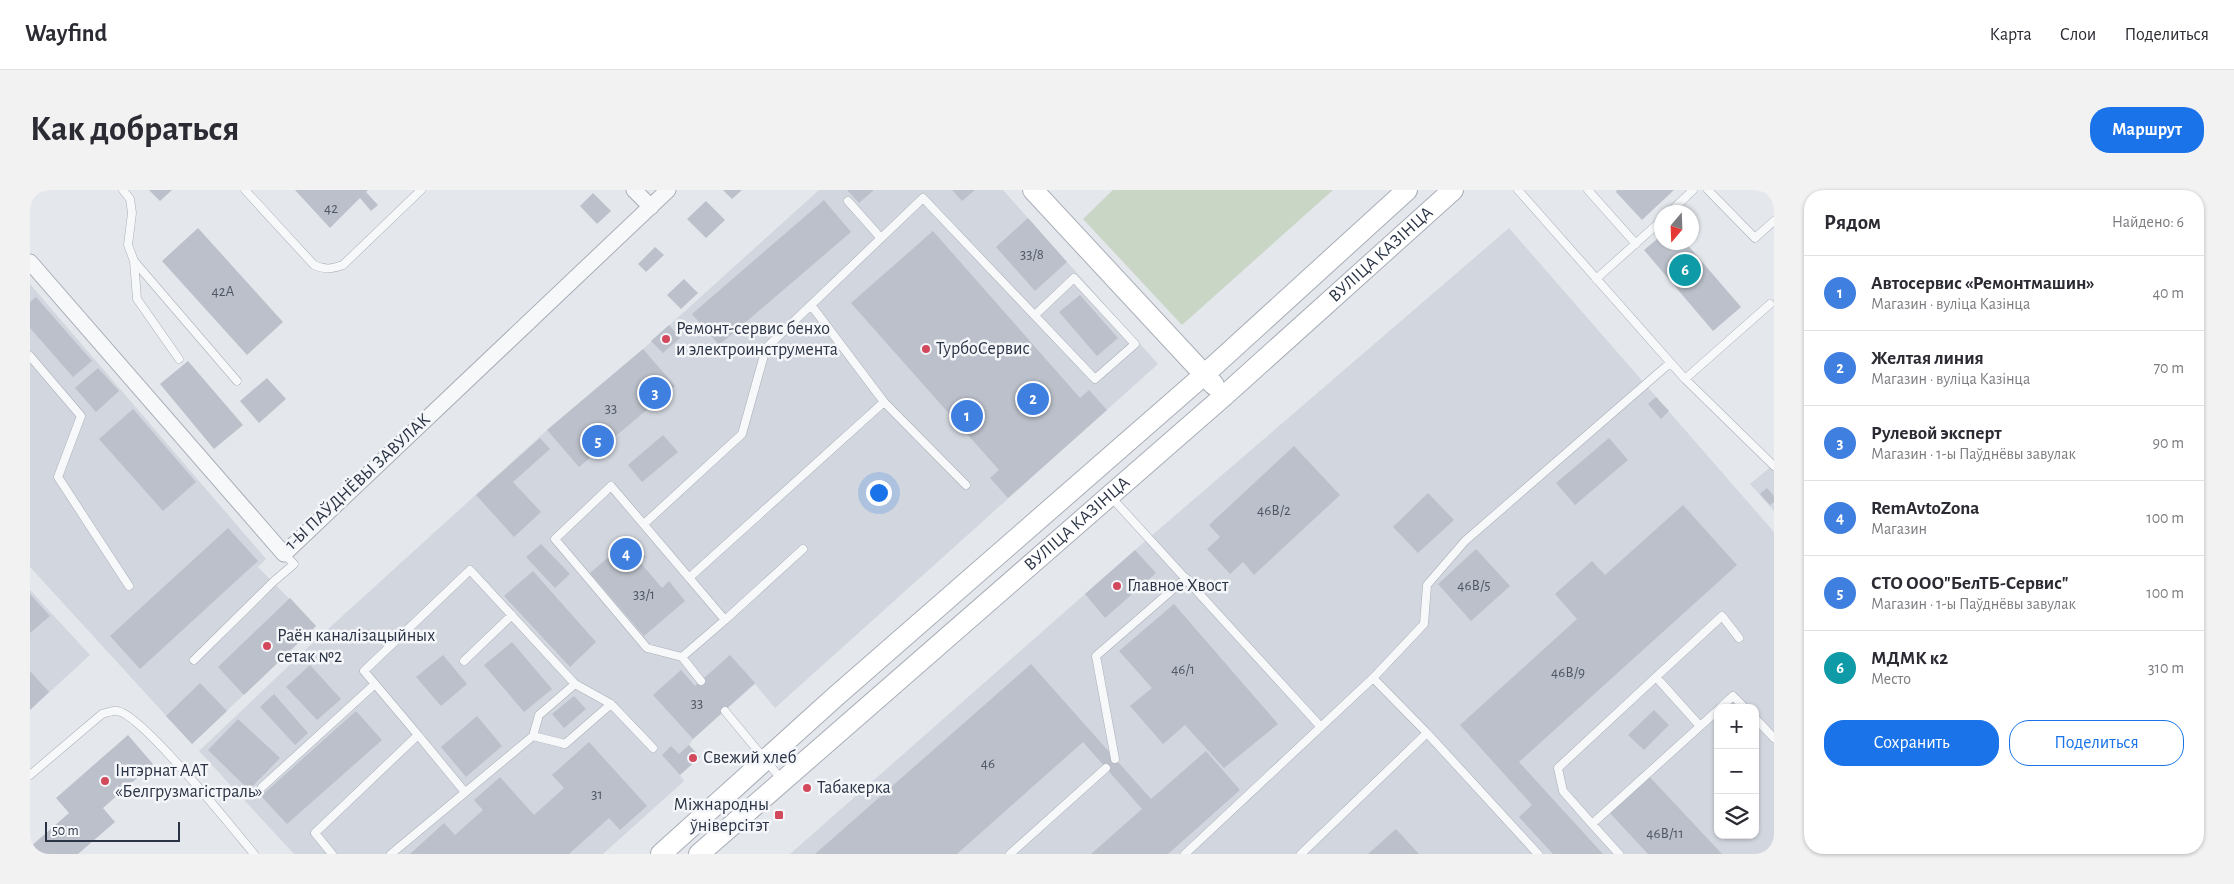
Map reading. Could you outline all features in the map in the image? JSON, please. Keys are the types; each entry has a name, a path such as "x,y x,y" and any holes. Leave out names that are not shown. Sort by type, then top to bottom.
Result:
{"main road":[{"path":"1033,190 1224,396"},
{"name":"ВУЛІЦА КАЗІНЦА","path":"661,854 835,697 1205,374 1407,190"},
{"name":"ВУЛІЦА КАЗІНЦА","path":"699,854 1224,396 1453,190"},
{"path":"981,570 979,575 980,582 984,588 999,592"}],"street":[{"path":"634,190 650,206"},
{"name":"1-Ы ПАЎДНЁВЫ ЗАВУЛАК","path":"30,262 284,554 668,190"}],"lane":[{"path":"123,190 130,199 132,212 128,246 134,261 138,299 179,359"},
{"path":"245,190 314,265 323,269 343,265 421,190"},
{"path":"1518,190 1670,363 1774,466"},
{"path":"1588,190 1636,244"},
{"path":"1677,205 1693,190"},
{"path":"1708,190 1755,238 1774,221"},
{"path":"644,524 742,434 766,348 880,237 923,198 1095,378 1135,344 1074,278 1035,315"},
{"path":"848,201 880,237"},
{"path":"1596,279 1654,227"},
{"path":"134,261 237,381"},
{"path":"1685,379 1770,304"},
{"path":"811,305 884,402 966,485"},
{"path":"30,356 81,416 58,477 128,586"},
{"path":"1185,854 1373,678 1424,624 1428,585 1465,541 1670,363"},
{"path":"690,577 884,402"},
{"path":"701,681 682,657 647,648 555,539 611,486 725,620"},
{"path":"1110,495 1321,727"},
{"path":"682,657 803,549"},
{"path":"194,660 273,582 294,564 284,554"},
{"path":"464,791 364,671 470,570 575,684 611,704 654,748"},
{"path":"1115,759 1096,656 1186,578"},
{"path":"464,662 512,615"},
{"path":"1619,854 1562,791 1558,768 1722,616 1740,638"},
{"path":"1656,677 1700,726"},
{"path":"1373,678 1427,733 1538,854"},
{"path":"262,787 375,684"},
{"path":"391,854 464,791 533,736 539,715 575,684"},
{"path":"1725,704 1734,696 1741,704"},
{"path":"533,736 565,744 611,704"},
{"path":"30,775 102,714 118,711 137,721 189,777 254,854"},
{"path":"725,711 783,781"},
{"path":"1592,824 1714,713"},
{"path":"1759,722 1774,738"},
{"path":"1301,854 1427,733"},
{"path":"332,854 315,833 418,735"},
{"path":"1010,854 1106,768"}],"shaded area":[{"path":"819,190 1003,190 1158,364 775,708 755,684 693,739 689,745 700,757 680,775 684,781 603,854 294,854 199,751 316,640 547,430 643,349"},
{"path":"1509,228 1774,532 1774,854 790,854 1135,550"},
{"path":"30,284 266,559 258,567 316,626 192,744 30,567"},
{"path":"1774,464 1774,511 1750,484"},
{"path":"30,590 90,655 30,710"}],"green space":[{"path":"1113,190 1333,190 1182,325 1083,219"}],"building":[{"path":"149,190 172,190 160,201"},
{"path":"295,190 368,190 366,192 378,205 371,211 360,198 330,228"},
{"path":"723,190 742,190 732,199"},
{"path":"847,190 874,190 859,203"},
{"path":"952,190 975,190 962,201"},
{"path":"1617,190 1674,190 1658,205 1654,205 1654,209 1642,220 1616,192"},
{"path":"593,193 611,211 597,224 580,206"},
{"path":"824,200 851,232 719,345 692,314"},
{"path":"706,201 725,220 706,238 687,219"},
{"path":"1028,218 1067,262 1035,291 996,247"},
{"path":"198,228 283,322 247,355 162,261"},
{"path":"933,231 1080,398 1089,390 1107,410 1008,498 990,478 999,470 851,303"},
{"path":"1654,242 1654,250 1692,250 1741,307 1713,331 1644,250"},
{"path":"655,247 664,255 646,272 638,264"},
{"path":"684,279 698,293 681,309 667,295"},
{"path":"1080,295 1118,338 1097,356 1059,312"},
{"path":"36,297 92,361 73,377 30,328 30,302"},
{"name":"Ремонт-сервис бенхо и электроинструмента","path":"669,325 680,338 663,353 651,341"},
{"path":"643,349 675,386 579,467 547,430"},
{"path":"188,361 243,425 214,449 160,384"},
{"path":"98,368 119,391 96,412 75,388"},
{"path":"267,378 286,399 259,423 240,401"},
{"path":"1656,397 1669,411 1661,419 1648,404"},
{"path":"133,409 196,482 163,511 99,439"},
{"path":"663,435 678,452 642,482 628,465"},
{"path":"540,438 550,449 513,482 541,512 514,537 476,495"},
{"path":"1609,438 1628,460 1575,505 1556,483"},
{"path":"1294,446 1340,495 1254,575 1243,562 1230,574 1207,549 1220,537 1209,525"},
{"path":"1767,488 1774,496 1774,502 1770,505 1760,494"},
{"path":"1428,493 1454,520 1418,553 1393,527"},
{"path":"1683,505 1737,565 1519,762 1603,854 1553,854 1519,817 1532,805 1460,725 1577,619 1555,594 1592,561 1605,575"},
{"path":"228,528 258,561 140,669 110,636"},
{"path":"630,539 646,557 640,562 662,588 669,581 685,601 644,636 590,573"},
{"path":"541,544 570,574 555,588 526,557"},
{"path":"1476,549 1510,586 1471,621 1438,584"},
{"name":"Главное Хвост","path":"1135,550 1156,573 1105,618 1085,594"},
{"path":"533,571 596,642 570,667 504,596"},
{"path":"30,594 50,616 30,633"},
{"name":"Раён каналізацыйных сетак №2","path":"290,598 316,626 244,695 218,667"},
{"path":"1174,604 1278,724 1224,768 1185,725 1163,744 1130,706 1152,688 1119,651"},
{"path":"512,642 552,689 524,712 484,665"},
{"path":"443,655 467,684 441,706 416,677"},
{"path":"730,655 755,683 693,739 653,695 681,670 695,686"},
{"path":"1031,664 1151,799 1206,751 1240,790 1168,854 1091,854 1142,809 1083,742 957,854 815,854"},
{"path":"310,665 341,699 317,720 286,687"},
{"path":"30,671 49,692 30,710"},
{"path":"200,683 227,711 192,744 166,716"},
{"path":"274,694 308,733 295,745 260,707"},
{"path":"574,696 586,709 564,728 552,714"},
{"path":"1654,710 1669,725 1644,750 1628,735"},
{"path":"356,711 382,740 287,824 261,796"},
{"path":"477,716 502,746 466,777 441,747"},
{"path":"238,719 280,758 249,790 208,750"},
{"name":"Інтэрнат ААТ «Белгрузмагістраль»","path":"128,735 153,764 103,808 115,822 78,854 30,854 30,847 69,813 56,798"},
{"path":"589,742 647,806 620,830 609,818 569,854 410,854 444,823 455,835 483,810 474,800 500,777 534,815 564,788 552,775"},
{"path":"689,745 700,757 680,775 662,755 671,746 679,754"},
{"path":"1647,774 1722,854 1648,854 1608,811"},
{"path":"1396,829 1419,854 1368,854"}],"place":[{"name":"МДМК к2","path":"1685,270"},
{"name":"Ремонт-сервис бенхо и электроинструмента","path":"666,339"},
{"name":"ТурбоСервис","path":"926,349"},
{"name":"Рулевой эксперт","path":"655,393"},
{"name":"Желтая линия","path":"1033,399"},
{"name":"Автосервис «Ремонтмашин»","path":"967,416"},
{"name":"СТО ООО\"БелТБ-Сервис\"","path":"598,441"},
{"name":"RemAvtoZona","path":"626,554"},
{"name":"Главное Хвост","path":"1117,586"},
{"name":"Раён каналізацыйных сетак №2","path":"267,646"},
{"name":"Свежий хлеб","path":"693,758"},
{"name":"Інтэрнат ААТ «Белгрузмагістраль»","path":"105,781"},
{"name":"Табакерка","path":"807,788"},
{"name":"Міжнародны ўніверсітэт","path":"779,815"}]}
